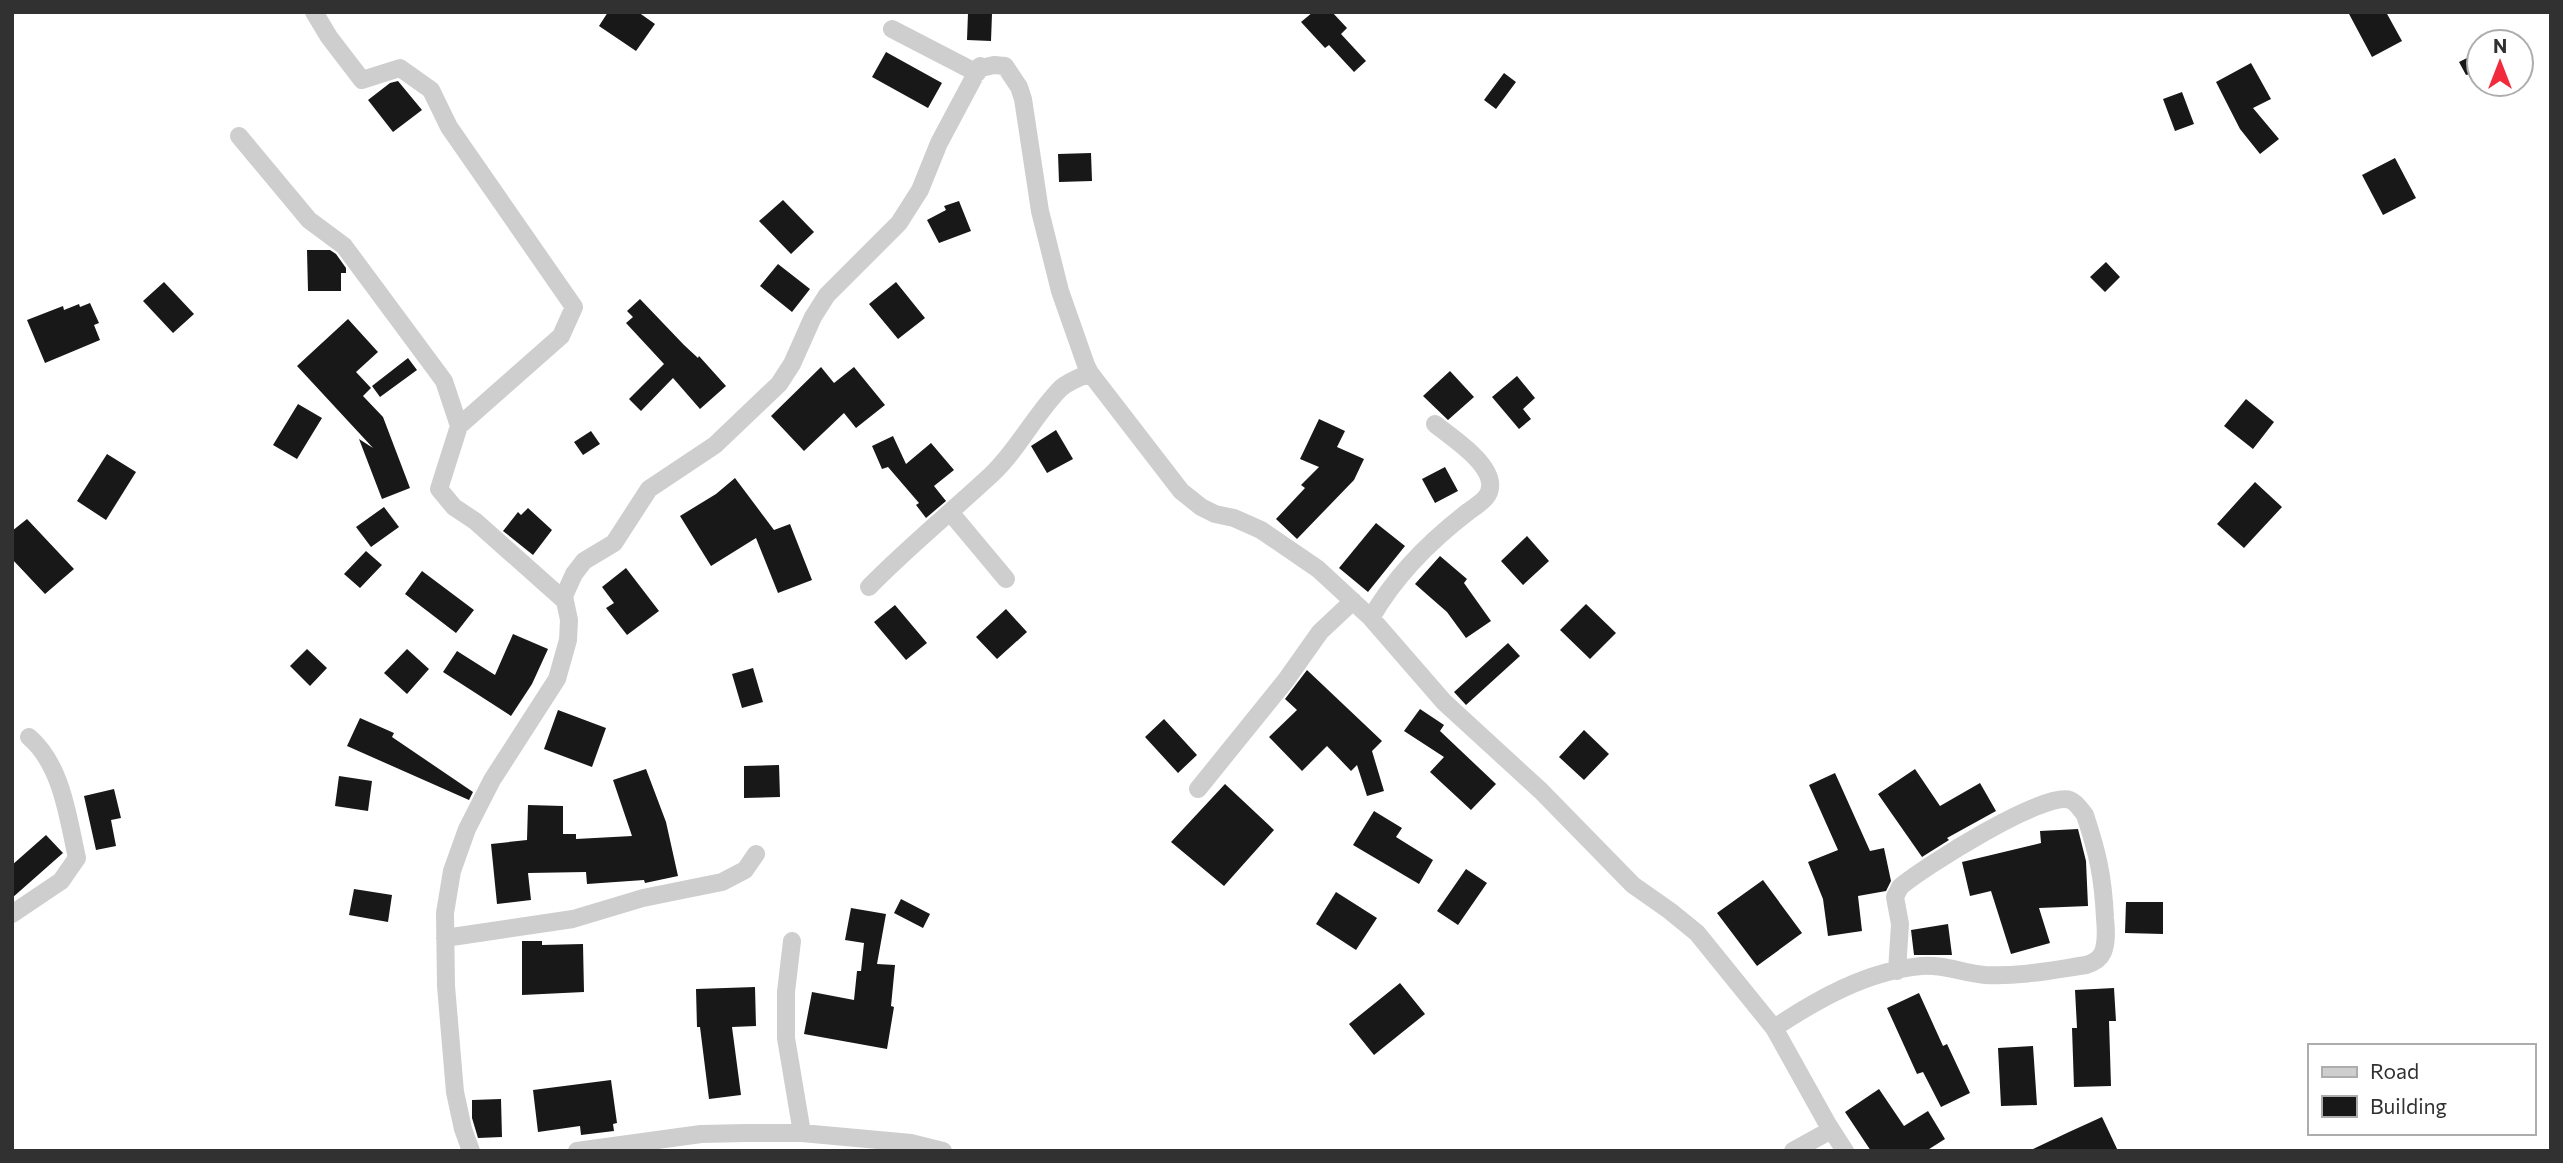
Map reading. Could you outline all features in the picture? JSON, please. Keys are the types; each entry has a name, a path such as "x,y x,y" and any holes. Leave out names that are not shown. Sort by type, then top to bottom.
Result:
{"street":[{"path":"314,12 329,37 362,80 400,68 431,90 449,127 574,307 561,336 458,425 439,489 454,508 475,521 565,601"},
{"path":"892,29 977,73"},
{"path":"471,1151 455,1092 446,986 444,913 452,871 467,829 492,780 557,679 564,660 569,620 564,596 574,575 584,561 614,543 649,489 715,445 779,384 827,295 899,223 920,190 939,142 980,66 995,65 1004,66 1019,87 1040,211 1060,290 1090,373 1181,491 1215,514 1261,530 1318,569 1371,618 1444,702 1541,791 1633,885 1697,933 1774,1028 1845,1151"},
{"path":"239,136 309,220 344,246 444,381 458,425"},
{"path":"869,587 901,554 933,529 992,474 1062,386 1090,373"},
{"path":"1371,618 1383,597 1406,568 1440,535 1481,503 1490,488 1486,469 1435,424"},
{"path":"950,512 1006,579"},
{"path":"1198,789 1286,680 1320,632 1353,601"},
{"path":"12,914 61,881 78,858 61,790 44,750 29,737"},
{"path":"1774,1028 1801,1010 1848,986 1898,971 1933,966 1983,975 2001,975 2086,965 2098,958 2105,941 2104,886 2101,863 2081,808 2066,799 2028,810 1970,840 1900,887 1895,897 1900,925 1898,971"},
{"path":"445,939 573,919 643,898 722,882 744,870 756,854"},
{"path":"792,941 786,992 786,1038 802,1133"},
{"path":"1793,1151 1831,1130"},
{"path":"577,1151 701,1134 802,1133 911,1143 943,1151"}],"building":[{"path":"608,12 638,12 655,24 636,51 599,26"},
{"path":"1313,12 1332,12 1347,28 1341,34 1366,61 1354,72 1329,45 1325,48 1301,22"},
{"path":"2348,12 2386,12 2402,41 2372,57"},
{"path":"968,13 992,14 991,41 967,40"},
{"path":"886,52 942,83 928,108 872,77"},
{"path":"2465,59 2465,73 2459,62"},
{"path":"2251,63 2271,99 2253,108 2279,139 2260,154 2240,129 2216,82"},
{"path":"1504,73 1516,82 1496,109 1484,100"},
{"path":"398,81 422,110 393,132 368,100 390,83"},
{"path":"2182,92 2194,124 2175,131 2163,99"},
{"path":"1091,153 1092,181 1059,182 1058,154"},
{"path":"2395,158 2416,198 2383,215 2362,175"},
{"path":"783,200 814,232 791,254 759,221"},
{"path":"959,201 971,231 939,243 927,220 946,210 944,206"},
{"path":"307,250 330,250 336,254 346,268 346,273 341,273 341,291 308,291"},
{"path":"2106,262 2120,277 2105,292 2090,277"},
{"path":"778,264 810,289 792,312 760,286"},
{"path":"164,282 194,314 173,333 143,301"},
{"path":"896,282 925,318 898,339 869,304"},
{"path":"640,299 726,386 700,409 673,378 641,411 629,399 664,364 626,323 633,317 627,311"},
{"path":"90,303 99,323 94,325 100,340 45,363 27,320 63,306 64,310"},
{"path":"348,319 378,352 356,372 371,388 363,396 383,417 410,488 382,499 359,439 373,448 297,366"},
{"path":"408,358 417,370 380,397 372,386"},
{"path":"821,367 834,383 854,367 885,405 856,428 844,413 804,451 771,416"},
{"path":"1450,371 1474,397 1448,420 1423,396"},
{"path":"1517,376 1535,398 1523,409 1531,419 1519,429 1492,397"},
{"path":"2246,399 2274,422 2253,449 2224,426"},
{"path":"298,404 322,418 297,459 273,445"},
{"path":"1319,419 1345,431 1337,447 1364,459 1354,480 1297,539 1276,519 1305,488 1301,485 1319,467 1300,459"},
{"path":"1056,430 1073,459 1047,473 1031,446"},
{"path":"591,431 600,444 583,455 574,442"},
{"path":"893,436 906,464 931,443 954,470 934,486 946,501 926,518 916,505 919,503 888,467 882,469 872,446"},
{"path":"107,454 136,472 106,520 77,501"},
{"path":"1445,467 1458,491 1435,503 1422,479"},
{"path":"735,478 774,530 790,524 812,580 778,593 756,538 711,566 680,516 716,494"},
{"path":"2255,482 2282,507 2244,548 2217,524"},
{"path":"384,507 399,527 371,547 356,527"},
{"path":"528,508 552,530 533,555 503,531 518,512 521,515"},
{"path":"27,519 74,569 45,594 12,559 12,531"},
{"path":"1376,523 1405,546 1368,592 1339,568"},
{"path":"1527,536 1549,561 1523,585 1501,561"},
{"path":"366,551 382,565 360,588 344,574"},
{"path":"1440,556 1467,579 1464,583 1491,621 1466,638 1447,612 1415,584"},
{"path":"626,568 659,611 627,635 606,608 614,603 602,587"},
{"path":"422,571 474,610 456,633 405,594"},
{"path":"1586,604 1616,633 1590,659 1560,630"},
{"path":"895,605 927,643 906,660 874,622"},
{"path":"1006,609 1027,632 997,659 976,637"},
{"path":"513,634 548,649 532,684 511,716 443,672 457,651 495,675"},
{"path":"1508,643 1520,656 1466,705 1454,692"},
{"path":"307,649 327,668 310,686 290,666"},
{"path":"407,649 429,669 407,694 384,673"},
{"path":"753,668 763,702 742,708 732,674"},
{"path":"1307,670 1382,741 1372,751 1384,791 1367,796 1357,765 1351,771 1327,746 1302,771 1269,737 1297,710 1285,699"},
{"path":"1420,709 1444,725 1440,731 1496,784 1471,810 1430,772 1444,757 1404,731"},
{"path":"558,710 606,728 592,767 544,749"},
{"path":"360,718 394,733 392,737 473,792 469,800 347,746"},
{"path":"1164,719 1197,755 1178,773 1145,737"},
{"path":"1584,730 1609,754 1584,780 1559,757"},
{"path":"779,765 780,797 744,798 744,766"},
{"path":"646,769 666,822 678,876 645,883 644,880 587,884 586,872 528,873 531,900 497,904 491,844 527,840 528,805 563,806 563,834 576,834 576,839 632,836 613,780"},
{"path":"1915,769 1940,806 1980,783 1996,811 1947,838 1949,840 1922,857 1878,794"},
{"path":"1835,773 1870,851 1884,848 1891,881 1886,891 1858,896 1862,931 1828,936 1823,899 1808,862 1838,850 1809,785"},
{"path":"339,776 372,781 368,811 335,806"},
{"path":"1225,784 1274,830 1224,886 1171,842"},
{"path":"114,789 121,818 111,820 116,846 96,850 84,796"},
{"path":"1374,811 1402,828 1396,837 1433,860 1419,884 1353,845"},
{"path":"2078,829 2086,861 2088,906 2039,908 2050,943 2011,954 1991,891 1970,896 1962,862 2041,843 2040,831"},
{"path":"46,835 63,853 12,898 12,865"},
{"path":"1466,869 1487,883 1458,925 1437,911"},
{"path":"1763,880 1802,933 1757,966 1717,913"},
{"path":"354,889 392,895 388,922 349,915"},
{"path":"1336,892 1377,918 1356,950 1316,924"},
{"path":"901,899 930,914 923,928 894,913"},
{"path":"2126,902 2163,902 2163,934 2125,933"},
{"path":"851,908 886,914 877,964 895,965 891,1006 894,1007 887,1049 804,1034 812,992 854,1000 864,943 845,940"},
{"path":"1948,924 1952,955 1914,955 1911,930"},
{"path":"522,941 542,941 542,945 583,944 584,992 522,995"},
{"path":"1400,983 1425,1014 1374,1055 1349,1024"},
{"path":"755,987 756,1026 732,1027 741,1095 709,1099 700,1027 697,1027 696,989"},
{"path":"2114,988 2116,1021 2109,1021 2111,1086 2074,1087 2072,1028 2077,1028 2075,990"},
{"path":"1919,993 1943,1046 1947,1044 1970,1093 1941,1107 1923,1072 1917,1074 1887,1008"},
{"path":"2033,1046 2037,1105 2001,1106 1998,1048"},
{"path":"611,1080 617,1123 613,1124 614,1131 581,1135 580,1126 538,1132 533,1090"},
{"path":"1879,1089 1904,1126 1928,1111 1945,1139 1926,1151 1871,1151 1845,1112"},
{"path":"501,1099 502,1137 478,1138 472,1118 472,1100"},
{"path":"2102,1117 2118,1151 2029,1151 2069,1132"}]}
